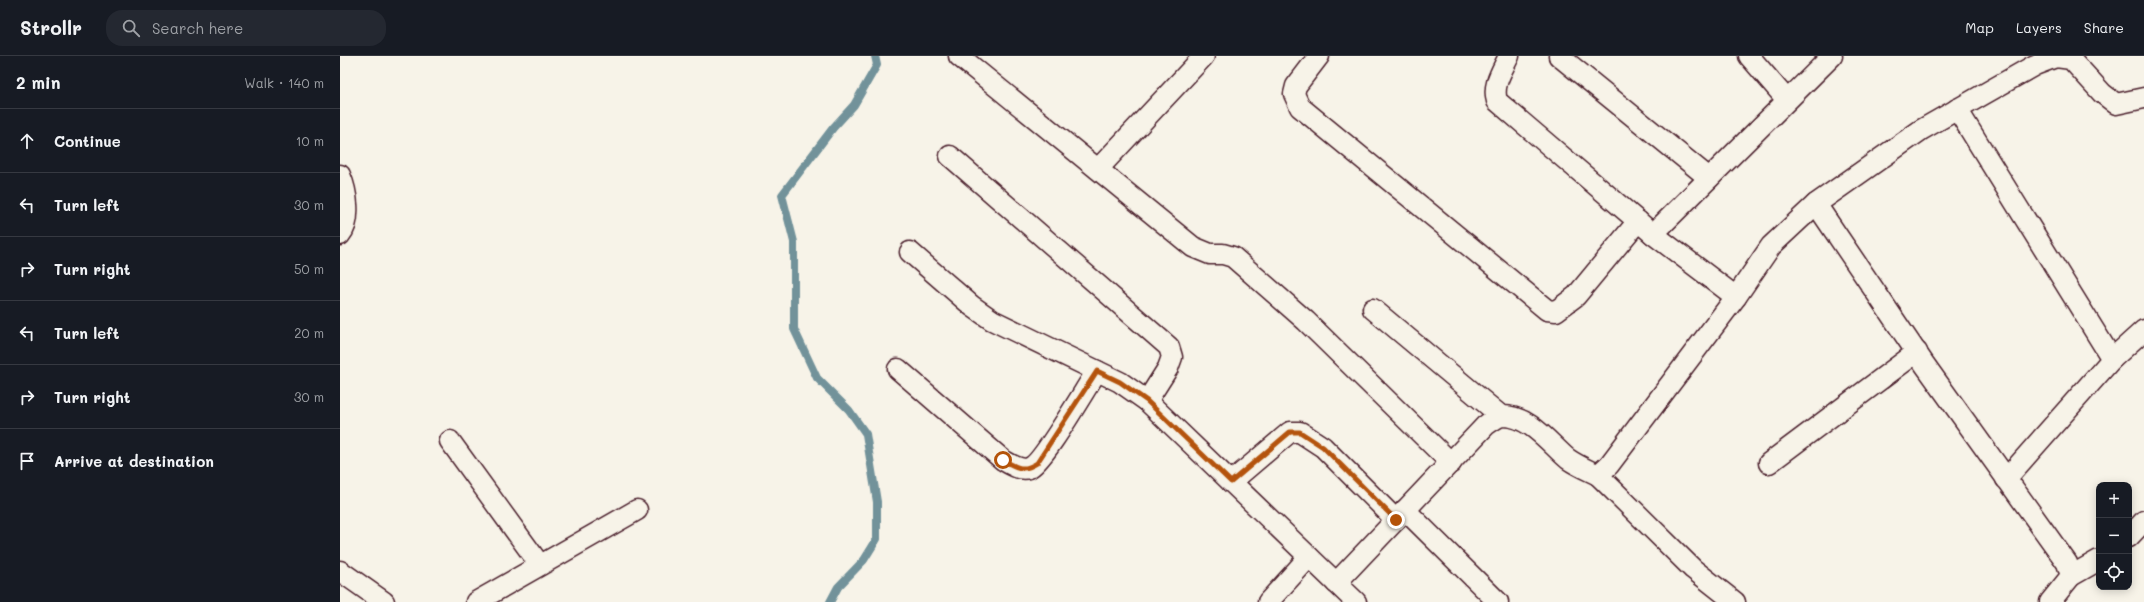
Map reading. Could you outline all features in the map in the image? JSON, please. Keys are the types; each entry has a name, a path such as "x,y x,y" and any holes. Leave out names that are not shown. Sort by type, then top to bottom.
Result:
{"street":[{"path":"959,56 1193,247 1210,254 1223,254 1233,257 1306,321 1451,463"},
{"path":"1098,169 1204,56"},
{"path":"1319,56 1296,86 1294,94 1300,107 1547,310 1556,311 1576,296 1638,221"},
{"path":"1509,56 1496,84 1494,92 1497,101 1653,234 1736,297"},
{"path":"1558,56 1709,178"},
{"path":"1749,56 1787,100"},
{"path":"1653,234 1832,56"},
{"path":"1598,475 1609,465 1736,297 1771,246 1816,204 1921,130 2035,65 2056,57 2071,58 2102,92 2116,104 2144,98"},
{"path":"1958,109 2112,359"},
{"path":"950,156 1169,347 1172,357 1168,368 1147,401"},
{"path":"340,175 348,214 344,230 340,234"},
{"path":"1816,204 1917,352 2067,563 2071,576"},
{"path":"910,252 972,306 992,320 1120,382 1147,401 1356,602"},
{"path":"1373,309 1501,416 1517,418 1545,438 1569,459 1582,468 1598,475 1725,599"},
{"path":"2006,479 2112,359 2144,330"},
{"path":"1769,463 1917,352"},
{"path":"898,369 1003,460 1017,468 1028,468 1037,463 1049,447 1097,371"},
{"path":"1336,583 1486,425 1501,416"},
{"path":"1231,482 1290,432 1300,432 1323,447 1498,602"},
{"path":"450,441 540,566"},
{"path":"476,602 637,510"},
{"path":"2132,534 2144,520"},
{"path":"1268,602 1309,558"},
{"path":"2050,602 2071,576 2096,562"},
{"path":"340,571 384,602"}],"waterway":[{"path":"830,602 838,587 864,560 877,539 877,502 866,434 849,410 817,378 794,329 794,242 782,195 833,128 854,105 877,65 875,56"}],"route":[{"path":"1003,460 1017,468 1028,468 1037,463 1049,447 1097,371 1120,382 1147,401 1231,482 1290,432 1300,432 1323,447 1396,520"}]}
